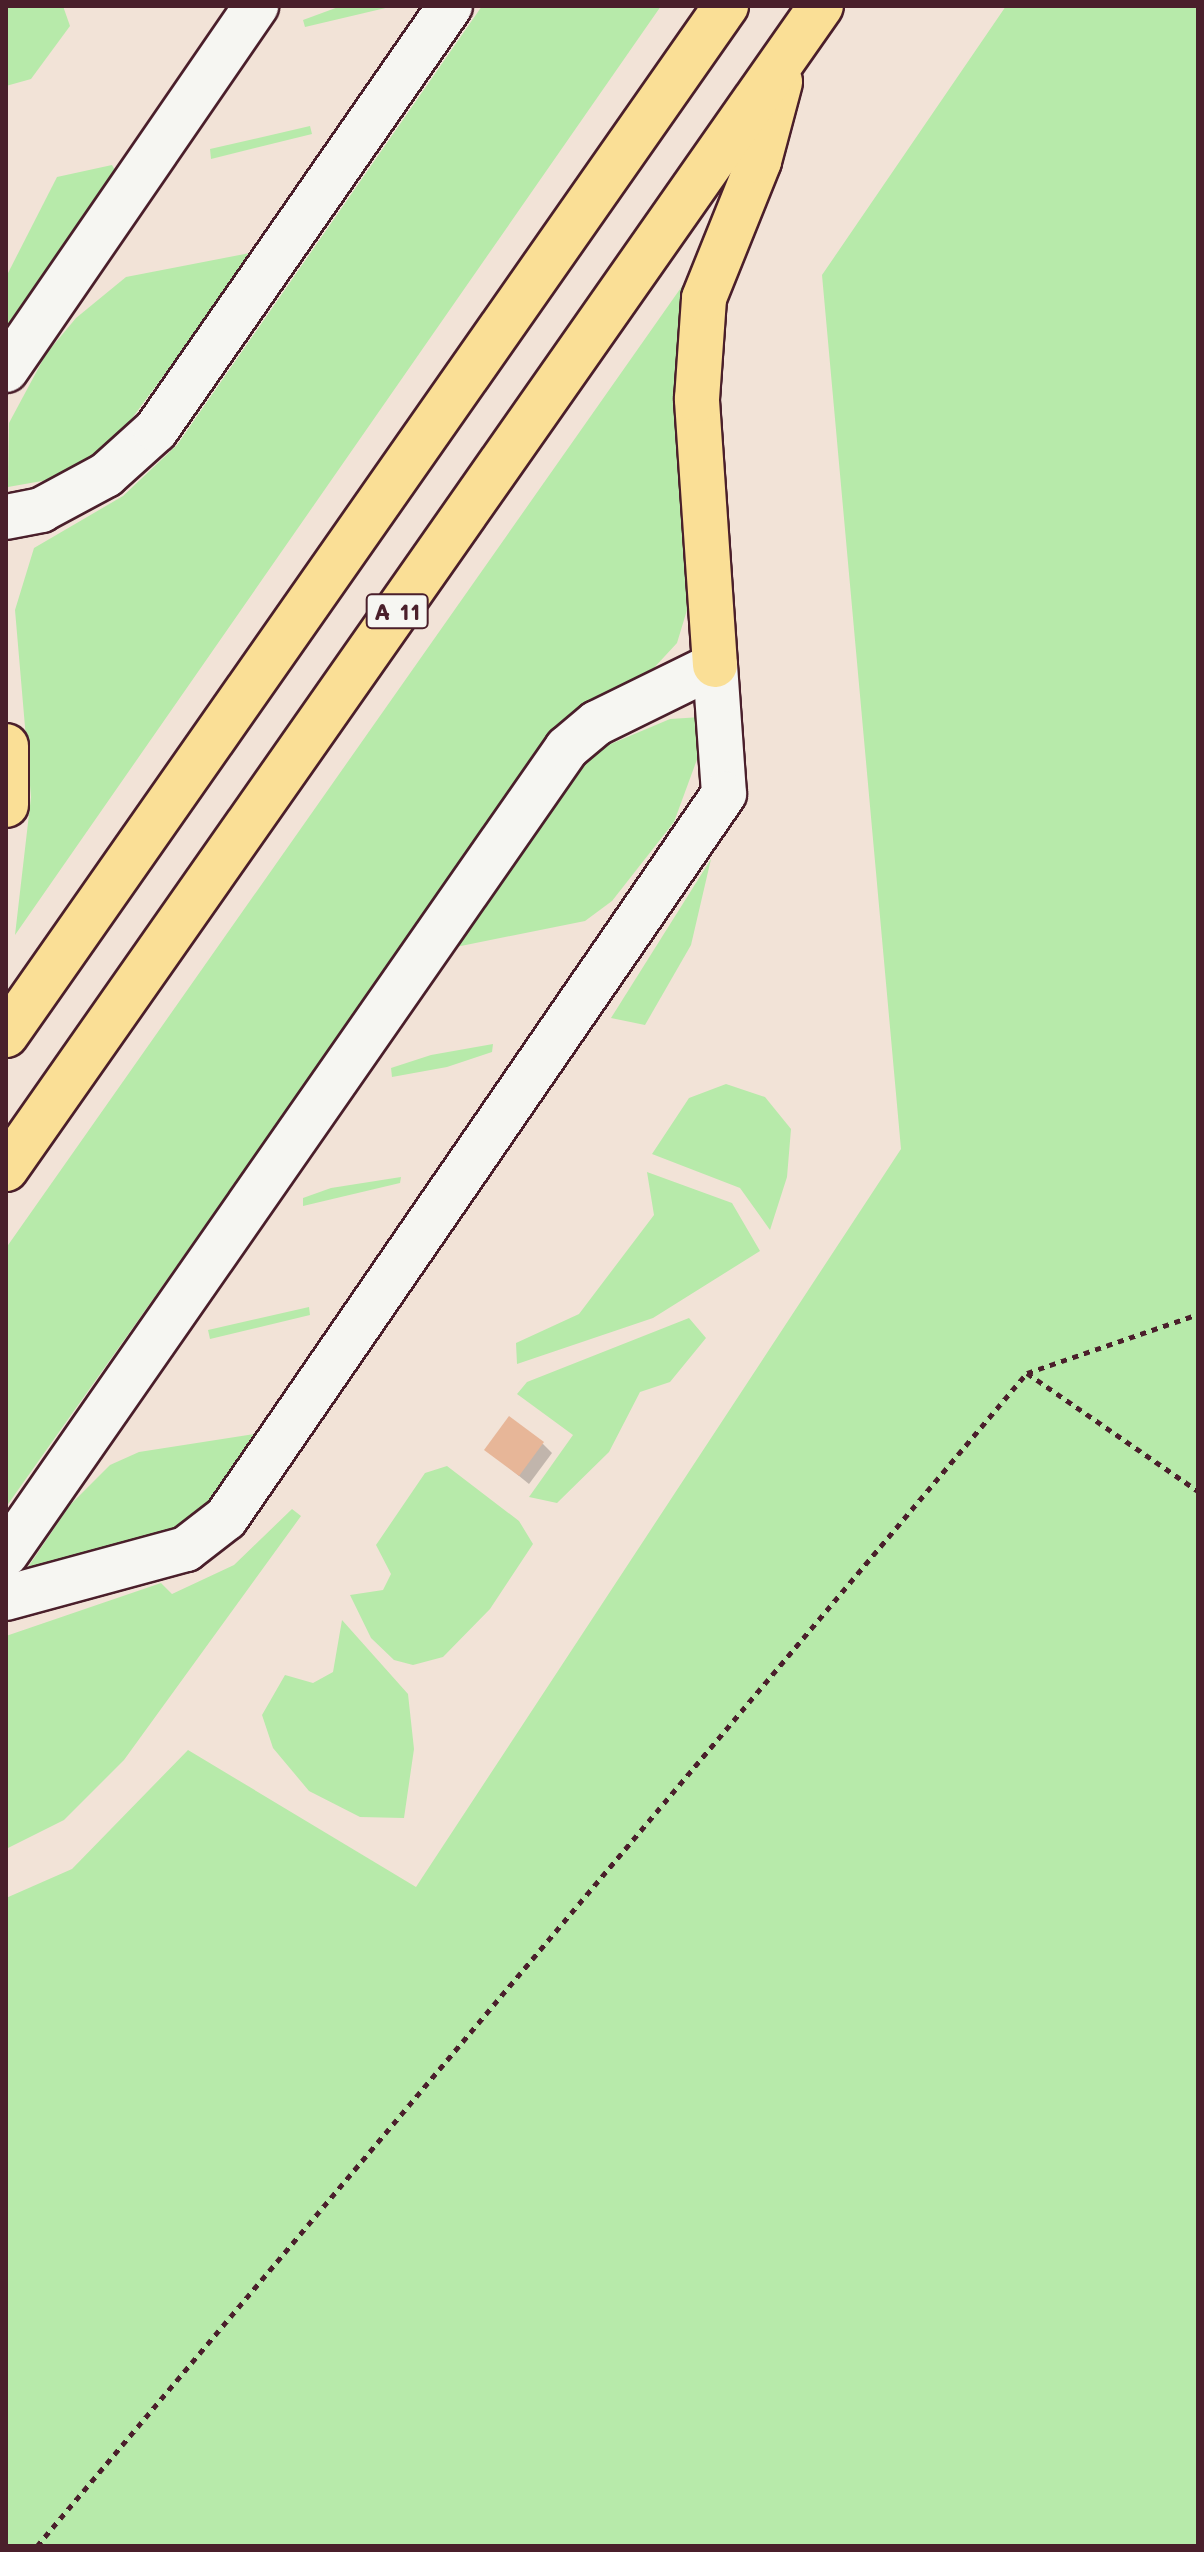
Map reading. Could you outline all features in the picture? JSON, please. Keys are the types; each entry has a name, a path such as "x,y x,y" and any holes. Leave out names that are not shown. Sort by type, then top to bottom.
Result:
{"highway":[{"path":"6,1035 726,6"},
{"name":"A 11","path":"6,1169 821,6"},
{"path":"715,665 697,399 704,298 759,161 788,53"},
{"path":"6,746 6,805"}],"lane":[{"path":"6,370 256,6"},
{"path":"6,517 41,510 106,475 156,430 450,6"},
{"path":"6,1554 567,748 610,716 715,665 724,794 226,1518 186,1549 6,1598"}],"path":[{"path":"37,2546 1027,1373 1198,1314"},
{"path":"1027,1373 1198,1491"}],"green space":[{"path":"6,6 63,6 70,26 31,79 6,86"},
{"path":"341,6 394,6 305,27 303,20"},
{"path":"482,6 661,6 15,935 31,797 15,610 34,548 123,496 177,445"},
{"path":"1006,6 1198,6 1198,2546 6,2546 6,1898 72,1869 188,1750 416,1887 901,1149 822,275"},
{"path":"310,126 312,134 211,159 210,149"},
{"path":"112,165 116,172 6,331 6,277 57,177"},
{"path":"255,252 110,448 59,478 8,487 9,423 46,354 76,318 126,277"},
{"path":"692,272 676,361 687,610 677,643 652,670 557,728 6,1507 6,1248"},
{"path":"701,717 699,754 674,822 612,901 585,921 451,948 567,781 606,746 670,719"},
{"path":"711,859 691,945 645,1025 611,1018"},
{"path":"493,1044 492,1052 447,1067 392,1077 391,1068 431,1055"},
{"path":"726,1084 765,1097 791,1129 787,1177 770,1230 740,1188 652,1154 689,1098"},
{"path":"647,1172 732,1203 760,1251 653,1318 517,1364 516,1343 579,1314 654,1215"},
{"path":"401,1177 400,1183 303,1206 303,1198 331,1188"},
{"path":"309,1307 310,1315 210,1339 208,1330"},
{"path":"689,1318 706,1338 670,1382 640,1392 609,1452 557,1503 529,1497 573,1435 517,1394 527,1382"},
{"path":"267,1432 227,1487 178,1527 24,1573 70,1505 110,1465 139,1452"},
{"path":"447,1466 519,1521 533,1544 490,1609 443,1657 413,1665 394,1660 371,1638 350,1595 383,1590 391,1574 376,1545 425,1473"},
{"path":"292,1509 301,1516 124,1760 64,1820 6,1849 6,1636 161,1583 172,1594 234,1565"},
{"path":"342,1620 408,1694 414,1749 404,1818 360,1817 309,1791 273,1748 262,1715 285,1675 313,1683 333,1672"}],"building":[{"path":"509,1416 544,1442 519,1476 484,1450"}]}
